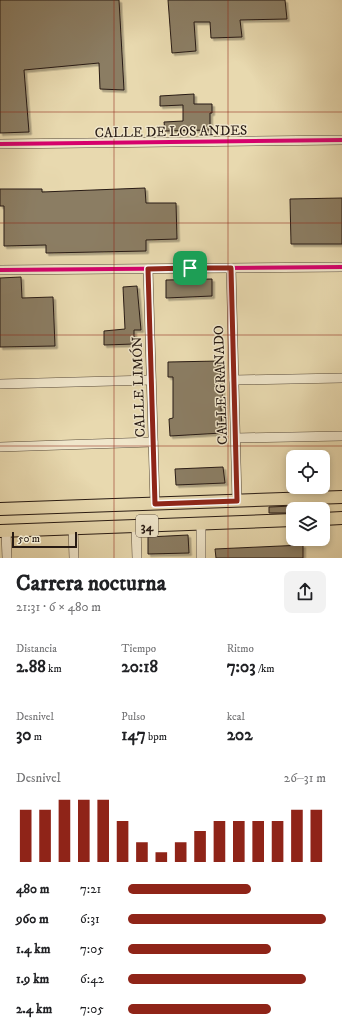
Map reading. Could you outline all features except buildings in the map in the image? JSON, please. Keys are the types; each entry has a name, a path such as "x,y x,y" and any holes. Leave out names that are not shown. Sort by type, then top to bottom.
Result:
{"main road":[{"name":"34","path":"0,509 342,497"},
{"path":"330,519 342,518"},
{"name":"34","path":"3,531 286,520"}],"street":[{"name":"CALLE DE LOS ANDES","path":"0,144 342,140"},
{"path":"0,270 342,267"},
{"name":"CALLE GRANADO","path":"231,268 237,501"},
{"name":"CALLE LIMÓN","path":"148,269 155,504"},
{"path":"234,380 342,378"},
{"path":"0,384 151,380"},
{"path":"236,438 342,436"},
{"path":"0,447 153,442"},
{"path":"201,524 201,558"},
{"path":"136,526 137,558"},
{"path":"73,528 74,558"},
{"path":"3,531 7,558"}],"cycle path":[{"path":"0,144 342,140"},
{"path":"0,270 342,267"},
{"path":"148,269 155,504"}],"route":[{"path":"190,268 231,268 237,501 155,504 148,269 190,268"}]}
